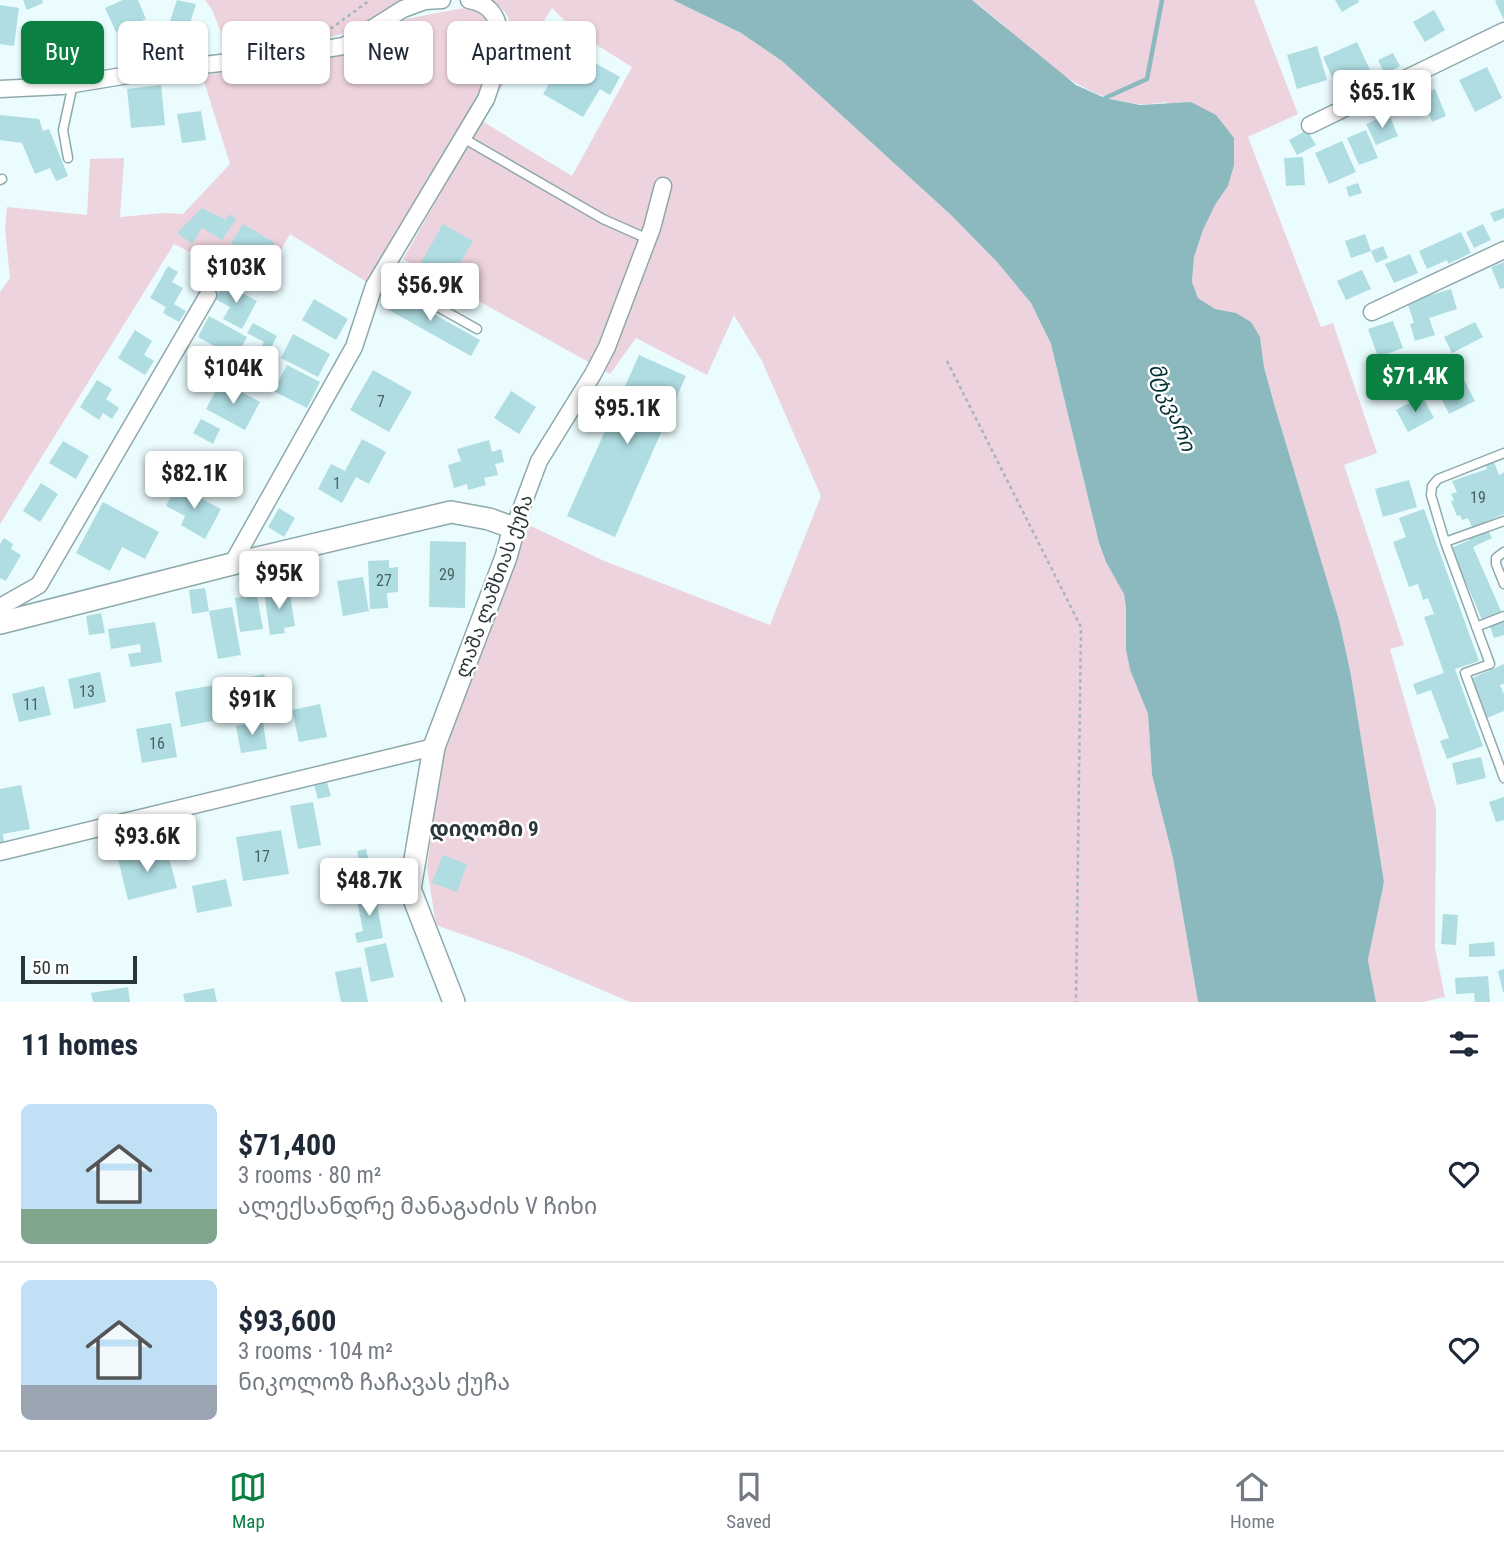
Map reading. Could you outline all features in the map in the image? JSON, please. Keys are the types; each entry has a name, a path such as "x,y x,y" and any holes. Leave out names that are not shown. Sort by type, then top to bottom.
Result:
{"street":[{"path":"104,79 344,46 403,9 425,1 442,0"},
{"path":"232,564 354,347 374,286 486,99 495,74 499,29 496,17 486,6 468,0"},
{"path":"1310,125 1504,32"},
{"path":"0,89 73,84"},
{"name":"ლაშა ლაშხიას ქუჩა","path":"454,1002 410,889 434,747 506,557 539,461 607,347 648,239 663,186"},
{"path":"1371,312 1504,250"},
{"path":"0,607 39,585 208,295"},
{"path":"0,624 232,564 451,512 489,519 514,528"},
{"path":"0,852 434,747"}],"lane":[{"path":"68,158 64,130 73,84"},
{"path":"463,138 604,219 648,239"},
{"path":"381,275 477,329"},
{"path":"1504,453 1438,479 1432,486 1431,495 1445,542 1490,664 1465,673 1504,778"},
{"path":"1445,542 1504,521"},
{"path":"1504,552 1496,558 1504,584"},
{"path":"1476,627 1504,616"}],"path":[{"path":"947,361 1081,627 1076,1002"}],"shaded area":[{"path":"205,0 403,0 373,21 344,21 344,33 330,37 330,21 222,21 222,35"},
{"path":"492,0 673,0 741,33 782,61 951,215 997,262 1031,303 1051,344 1099,543 1106,562 1124,593 1126,650 1130,670 1148,714 1152,775 1173,858 1198,1002 630,1002 515,953 436,925 427,868 443,739 467,687 529,525 602,560 770,625 821,496 762,361 734,315 707,375 636,338 610,374 403,259 482,121 572,176 632,67 596,44 596,21 565,21 552,8 544,21 509,21 504,11"},
{"path":"972,0 1254,0 1298,114 1248,137 1321,327 1333,323 1377,453 1344,465 1404,645 1390,649 1436,809 1435,948 1445,997 1423,1002 1376,1002 1368,960 1384,882 1351,675 1339,620 1275,407 1264,367 1260,337 1236,313 1215,309 1198,298 1192,282 1194,257 1203,230 1228,186 1166,102 1139,104 1114,100 1091,91 1049,64"},
{"path":"470,7 487,16 490,21 447,21 447,84 484,84 479,99 368,283 290,234 259,288 174,244 0,524 0,292 10,278 5,229 7,207 87,215 90,159 124,158 120,217 183,214 230,164 205,84 208,84 208,74 222,73 222,84 330,84 330,57 344,54 344,84 433,84 433,21 402,21"}],"water":[{"name":"მტკვარი","path":"673,0 972,0 1076,85 1105,98 1140,105 1191,102 1216,115 1234,138 1234,165 1228,186 1203,230 1194,257 1192,282 1198,298 1215,309 1236,313 1251,322 1260,337 1264,367 1275,407 1339,620 1351,675 1384,882 1368,960 1376,1002 1198,1002 1173,858 1152,775 1148,714 1130,670 1126,650 1124,594 1099,543 1051,344 1031,303 997,262 951,215 782,61 741,33"}],"building":[{"path":"23,0 42,0 43,3 27,10"},
{"path":"123,0 138,0 146,19 118,21 116,32 105,8"},
{"path":"177,0 196,4 191,21 170,21"},
{"path":"1335,0 1358,0 1359,2 1342,12"},
{"path":"1504,0 1504,20 1495,1"},
{"path":"0,5 19,8 14,46 0,44"},
{"path":"1434,10 1445,30 1425,42 1413,22"},
{"path":"1357,42 1371,72 1337,88 1323,57"},
{"path":"1317,46 1327,80 1297,89 1287,55"},
{"path":"1393,53 1400,66 1385,74 1378,60"},
{"path":"596,64 620,77 610,95 600,89 583,117 543,94 549,84 596,84"},
{"path":"1487,67 1502,98 1475,112 1459,80"},
{"path":"161,85 165,125 131,128 127,89"},
{"path":"1435,89 1446,116 1432,122 1421,94"},
{"path":"201,111 206,140 182,143 177,114"},
{"path":"1389,114 1398,136 1376,145 1366,124"},
{"path":"0,115 39,119 43,131 49,129 68,176 56,181 50,168 35,174 22,143 0,140"},
{"path":"1307,130 1316,145 1297,155 1289,140"},
{"path":"1366,130 1378,158 1359,165 1347,138"},
{"path":"1342,141 1356,172 1329,184 1315,153"},
{"path":"1303,157 1305,185 1286,186 1284,158"},
{"path":"1358,183 1362,193 1349,197 1346,187"},
{"path":"202,208 226,220 229,214 236,219 222,240 202,228 192,244 177,233"},
{"path":"1504,208 1504,218 1494,222 1490,213"},
{"path":"243,224 275,243 258,269 246,262 250,256 231,244"},
{"path":"443,224 473,241 450,280 420,264"},
{"path":"1483,224 1491,240 1474,248 1466,232"},
{"path":"1461,232 1471,253 1448,264 1447,260 1427,269 1419,251"},
{"path":"1365,234 1371,251 1351,258 1345,241"},
{"path":"1383,246 1388,258 1376,263 1371,251"},
{"path":"1410,254 1418,273 1394,283 1385,264"},
{"path":"1504,262 1504,288 1500,289 1491,267"},
{"path":"168,266 178,272 172,282 183,288 174,304 186,311 179,322 163,313 166,307 150,298"},
{"path":"1362,270 1371,289 1346,300 1337,281"},
{"path":"224,283 257,301 242,329 223,319 230,307 215,299"},
{"path":"389,289 480,340 471,356 380,305"},
{"path":"1451,289 1457,309 1429,318 1435,335 1415,341 1410,324 1414,323 1407,302"},
{"path":"314,299 348,319 336,340 302,320"},
{"path":"209,316 247,337 224,378 206,369 218,348 198,337"},
{"path":"1393,321 1403,348 1378,357 1368,329"},
{"path":"1475,322 1483,337 1452,353 1444,337"},
{"path":"253,323 277,336 268,354 260,349 264,342 247,333"},
{"path":"135,330 152,341 144,355 154,361 145,375 118,358"},
{"path":"293,334 330,354 318,377 281,358"},
{"path":"639,355 686,376 615,537 567,516"},
{"path":"287,365 320,382 307,408 273,391"},
{"path":"373,370 412,392 389,432 350,410"},
{"path":"1462,376 1475,401 1449,414 1436,388"},
{"path":"97,380 112,389 106,399 119,408 112,419 103,413 99,420 80,407"},
{"path":"221,381 260,402 245,430 206,409"},
{"path":"511,391 536,407 519,434 494,418"},
{"path":"1422,396 1434,418 1408,432 1396,410"},
{"path":"201,419 220,429 213,444 193,433"},
{"path":"362,439 386,452 369,484 356,477 342,503 318,489 331,464 345,471"},
{"path":"489,440 492,452 501,449 504,462 495,464 498,475 484,478 486,485 468,490 467,484 454,488 448,465 461,461 457,449"},
{"path":"63,441 89,456 76,479 49,463"},
{"path":"1494,462 1499,475 1504,472 1504,514 1473,529 1468,518 1462,520 1460,515 1457,516 1451,501 1454,500 1451,494 1457,492 1452,481 1487,469 1486,466"},
{"path":"1409,480 1417,507 1383,517 1375,489"},
{"path":"41,483 58,494 40,522 23,511"},
{"path":"176,486 190,494 194,486 203,491 200,498 221,509 205,539 181,525 185,516 166,506"},
{"path":"103,502 159,532 145,559 122,547 110,571 76,553"},
{"path":"279,508 295,518 284,537 268,527"},
{"path":"1424,509 1479,661 1455,669 1483,746 1447,759 1440,741 1449,738 1431,690 1417,695 1413,684 1444,673 1424,617 1434,614 1428,598 1423,600 1418,584 1409,587 1393,542 1406,537 1399,518"},
{"path":"1487,528 1492,538 1473,547 1502,613 1483,622 1451,548 1470,540 1468,536"},
{"path":"4,538 13,544 11,549 21,555 6,581 0,578 0,544"},
{"path":"430,541 466,542 465,608 429,607"},
{"path":"389,560 389,568 398,567 398,592 387,593 388,608 370,609 368,561"},
{"path":"363,577 369,611 343,616 337,581"},
{"path":"205,588 209,611 192,614 189,590"},
{"path":"289,588 295,626 284,628 285,633 270,635 264,592"},
{"path":"257,595 263,629 240,632 235,598"},
{"path":"232,607 241,655 218,659 209,611"},
{"path":"101,613 105,633 89,635 86,616"},
{"path":"1504,619 1504,635 1494,638 1489,624"},
{"path":"155,622 162,662 131,667 128,654 141,652 140,644 111,649 108,629"},
{"path":"1504,664 1504,684 1500,685 1504,694 1504,711 1487,718 1470,679"},
{"path":"100,672 106,702 74,709 68,679"},
{"path":"264,674 270,697 243,704 237,680"},
{"path":"220,684 227,718 181,727 175,692"},
{"path":"44,686 51,715 19,722 12,694"},
{"path":"320,704 327,737 299,742 292,710"},
{"path":"263,722 267,749 241,753 236,726"},
{"path":"171,723 177,757 142,763 136,729"},
{"path":"1481,757 1486,778 1457,785 1452,763"},
{"path":"326,779 331,796 318,799 313,782"},
{"path":"21,785 30,829 3,834 4,842 0,843 0,789"},
{"path":"1504,797 1504,820 1496,822 1489,802"},
{"path":"313,802 321,845 298,849 290,806"},
{"path":"281,830 289,874 243,881 236,837"},
{"path":"166,847 177,888 128,900 118,859"},
{"path":"366,849 373,880 351,885 347,867 360,864 357,851"},
{"path":"443,855 467,864 457,892 432,883"},
{"path":"226,879 232,906 197,913 192,886"},
{"path":"375,892 383,938 357,943 355,933 363,931 356,895"},
{"path":"1443,914 1458,915 1456,945 1441,944"},
{"path":"1494,942 1495,956 1469,957 1469,944"},
{"path":"386,943 394,977 371,982 364,948"},
{"path":"361,967 368,1002 341,1002 335,972"},
{"path":"1504,969 1504,992 1503,992 1498,971"},
{"path":"1488,976 1490,1002 1475,1002 1474,993 1456,994 1455,978"},
{"path":"128,987 130,1002 93,1002 91,993"},
{"path":"214,988 217,1002 185,1002 183,994"}],"waterway":[{"path":"1101,102 1147,79 1162,0"}],"district":[{"name":"დიღომი 9","path":"484,829"}]}
